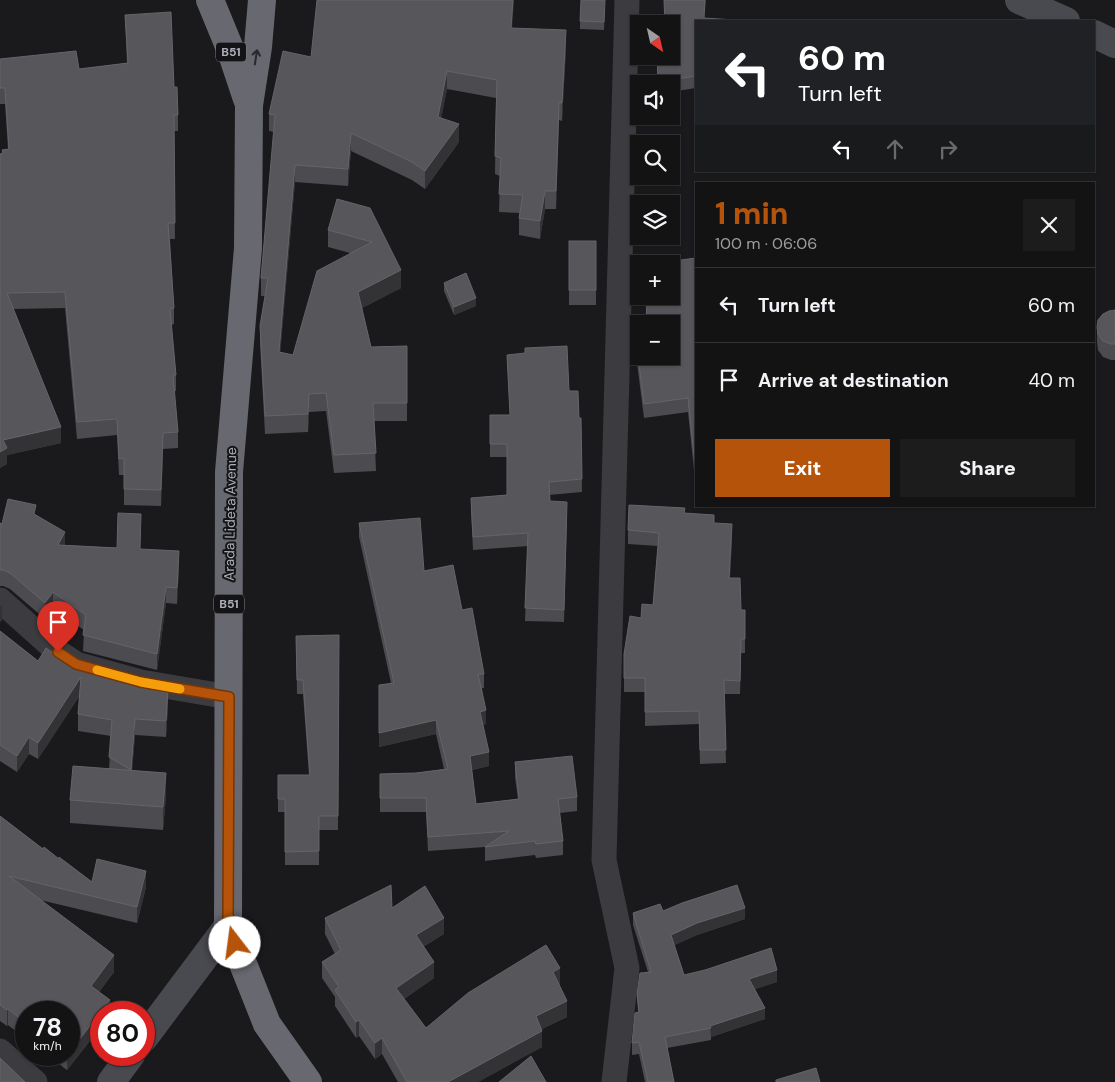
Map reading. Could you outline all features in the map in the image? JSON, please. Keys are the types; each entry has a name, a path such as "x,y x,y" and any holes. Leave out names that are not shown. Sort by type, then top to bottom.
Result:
{"highway":[{"name":"Arada Lideta Avenue","path":"210,0 231,51 249,105"},
{"name":"Arada Lideta Avenue","path":"262,0 258,47 249,105 248,248 229,472 228,926 267,1024 308,1082"}],"street":[{"path":"614,1082 627,968 604,860 627,0"},
{"path":"1019,0 1064,20"},
{"path":"1095,34 1115,44"},
{"path":"0,600 58,652 76,664 141,682 229,697"},
{"path":"155,1023 228,926"},
{"path":"0,1051 35,1082"},
{"path":"111,1082 123,1066"}],"building":[{"path":"317,0 513,0 511,28 566,30 562,103 559,103 556,191 545,191 540,221 519,218 523,195 499,194 501,158 495,156 497,80 447,71 438,117 459,124 425,171 412,162 351,133 348,169 295,165 279,352 293,355 317,271 372,242 328,230 337,199 370,208 401,270 358,292 371,347 407,346 407,403 373,403 376,453 334,455 326,393 309,394 308,414 265,416 260,326 268,278 261,278 275,115 269,114 283,51 311,57"},
{"path":"581,0 605,0 604,22 580,21"},
{"path":"664,0 705,0 704,18 735,20 695,20 695,76 680,79 680,75 658,75 657,65 680,65 680,15 665,15"},
{"path":"171,12 174,87 177,87 178,115 174,115 175,223 168,223 174,308 170,309 176,375 173,375 178,432 163,433 161,490 124,489 124,458 119,459 117,419 77,422 65,292 7,293 61,427 3,440 7,448 0,452 0,154 3,153 2,150 9,149 5,88 0,88 0,59 76,51 79,69 128,63 125,15"},
{"path":"569,241 596,241 596,290 569,290"},
{"path":"695,258 695,466 688,398 644,404 639,365 680,365 680,315 646,315 647,305 680,305 680,260"},
{"path":"466,273 476,298 454,307 444,283"},
{"path":"1115,310 1115,344 1111,344 1103,341 1098,334 1097,327 1098,320 1103,314"},
{"path":"567,346 569,391 578,391 579,418 581,418 582,479 549,482 550,501 567,502 564,610 525,608 528,533 473,537 471,498 507,495 507,444 490,444 490,415 510,415 507,355 525,353 525,348"},
{"path":"8,499 36,505 34,514 65,532 58,545 117,548 118,513 141,514 140,549 179,551 177,588 166,587 157,654 83,635 86,615 53,592 45,603 10,573 0,570 0,523 2,524"},
{"path":"629,505 685,508 684,513 714,515 714,523 732,524 729,578 740,578 741,610 745,610 745,639 741,639 740,681 724,680 726,750 700,750 699,711 645,712 645,678 624,678 624,654 630,616 641,618 642,604 653,605 659,533 628,530"},
{"path":"420,518 424,571 453,565 462,610 472,608 484,674 478,674 486,710 480,712 489,752 470,756 476,804 519,799 515,762 572,756 577,797 558,799 563,841 536,844 535,841 485,847 509,831 428,837 426,798 380,798 380,774 416,773 448,769 436,720 379,733 379,685 394,683 359,523"},
{"path":"0,631 38,661 46,648 78,670 79,664 153,682 152,689 168,690 166,721 135,719 131,770 109,757 112,720 78,714 81,677 38,743 29,737 17,756 0,745"},
{"path":"339,635 338,816 319,816 319,851 285,852 285,799 278,799 278,775 310,775 303,680 297,680 296,636"},
{"path":"73,766 166,773 163,807 70,800"},
{"path":"0,816 43,849 44,847 59,859 59,857 92,882 97,859 146,871 137,907 9,876 114,955 91,986 110,1000 90,1001 90,1026 80,1039 80,1001 15,1001 15,1014 0,1005"},
{"path":"391,885 392,908 425,886 444,918 416,935 434,962 396,988 426,1028 468,993 546,945 560,968 553,972 567,1001 536,1016 542,1031 448,1082 407,1082 382,1038 375,1043 359,1020 356,1022 335,990 339,987 322,962 341,950 325,918"},
{"path":"737,885 745,908 697,923 671,935 684,975 771,948 777,970 749,979 765,1008 710,1026 711,1028 665,1037 674,1082 648,1082 639,1042 632,1043 635,1013 639,1012 637,994 640,973 651,972 633,913 660,904 663,911"},
{"path":"531,1056 546,1082 499,1082"},
{"path":"0,1058 25,1082 0,1082"},
{"path":"816,1068 820,1082 776,1082 776,1080"}],"slow traffic":[{"path":"97,670 141,682 180,689"}],"route":[{"path":"58,652 76,664 141,682 229,697 228,926 235,943"}]}
